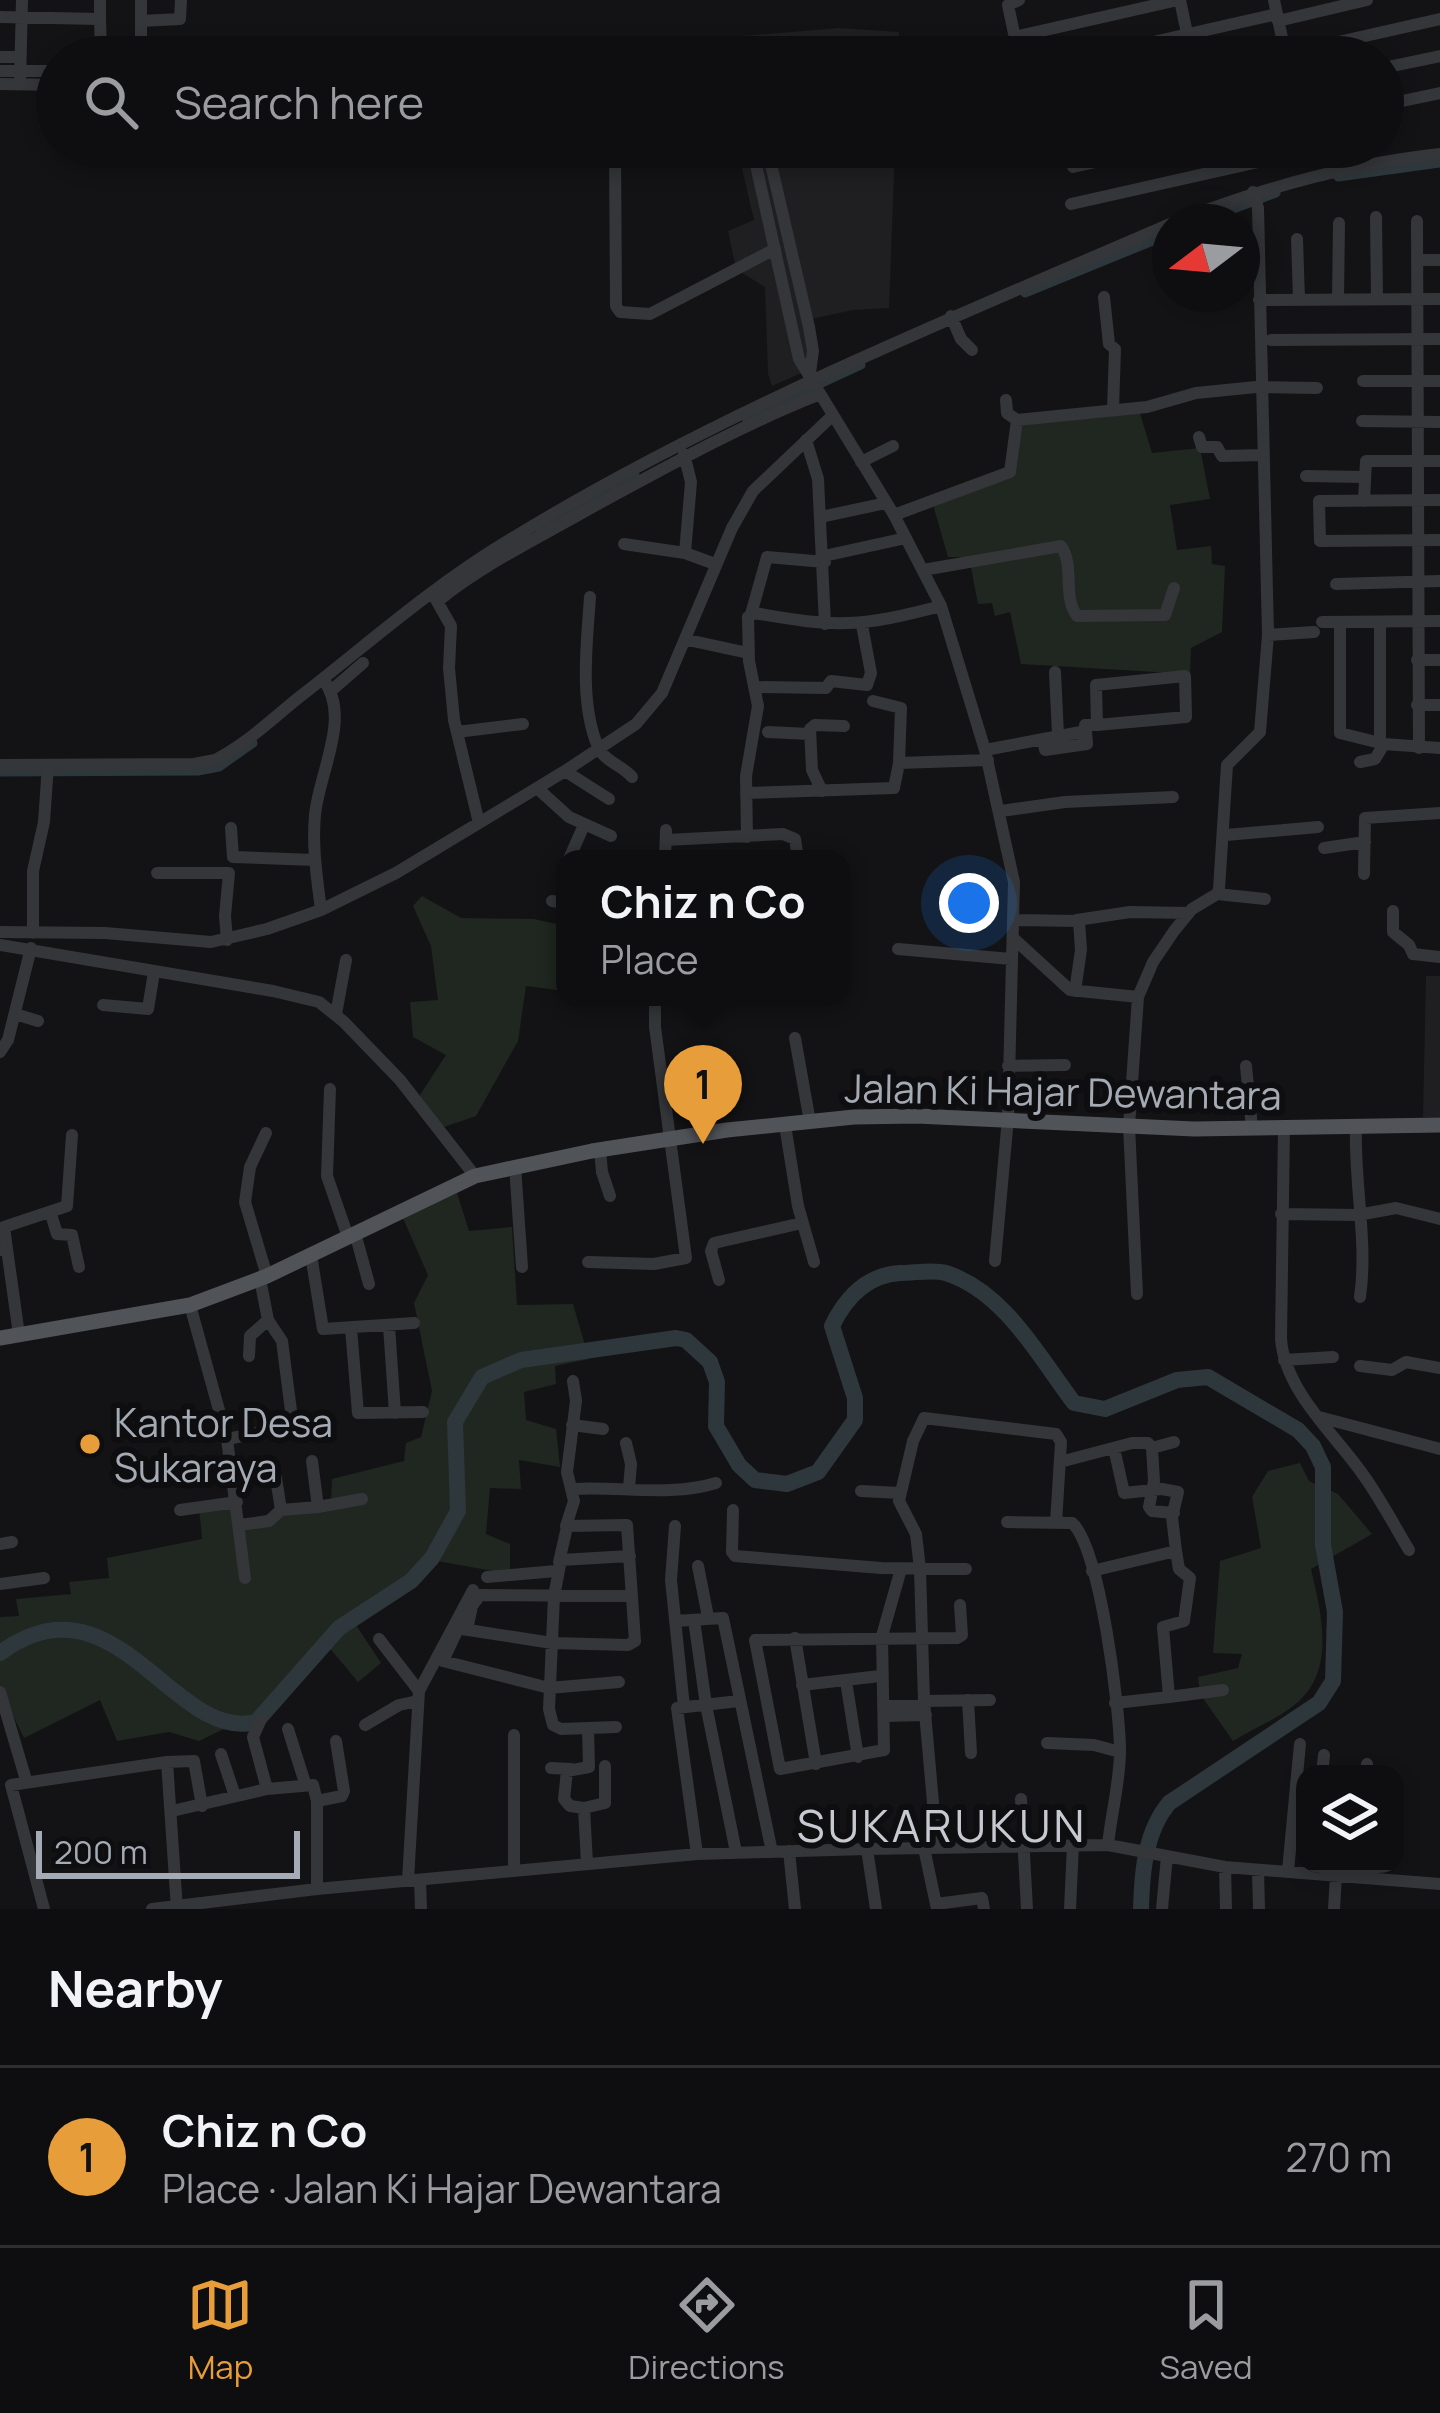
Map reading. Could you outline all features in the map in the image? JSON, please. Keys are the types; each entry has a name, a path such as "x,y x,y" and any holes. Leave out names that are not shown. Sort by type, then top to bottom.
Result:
{"main road":[{"name":"Jalan Ki Hajar Dewantara","path":"0,1338 190,1305 263,1278 475,1176 600,1150 810,1122 917,1116 1130,1126 1440,1125"}],"street":[{"path":"20,71 22,0"},
{"path":"62,0 62,17"},
{"path":"100,0 101,36"},
{"path":"141,0 141,36"},
{"path":"141,21 180,19 181,0"},
{"path":"1015,36 1008,5 1018,0"},
{"path":"1019,36 1179,0 1188,35"},
{"path":"1183,36 1276,12 1367,0"},
{"path":"0,17 100,19"},
{"path":"1362,36 1440,19"},
{"path":"1404,64 1440,56"},
{"path":"0,57 36,77"},
{"path":"0,70 36,71"},
{"path":"0,84 20,71"},
{"path":"1404,101 1440,93"},
{"path":"1404,160 1440,154"},
{"path":"615,168 617,310 650,314 775,249"},
{"path":"757,168 799,359 890,509 941,606 987,755 1013,866 1008,1118 995,1261"},
{"path":"772,168 813,351 814,385"},
{"path":"1215,168 1216,172"},
{"path":"1071,204 1233,168"},
{"path":"1252,204 1331,171 1350,168"},
{"path":"1376,217 1377,299"},
{"path":"1418,221 1419,748"},
{"path":"1338,298 1339,223"},
{"path":"771,233 788,228"},
{"path":"0,765 48,770 208,763 327,684 434,596 540,530 814,385 1152,232"},
{"path":"1298,239 1299,299"},
{"path":"1418,260 1440,260"},
{"path":"753,264 778,274"},
{"path":"1104,297 1109,344 1115,349 1113,410"},
{"path":"1260,300 1440,299"},
{"path":"1217,894 1226,835 1227,765 1260,731 1268,635 1259,312"},
{"path":"790,320 806,318"},
{"path":"953,321 972,350"},
{"path":"1270,340 1440,339"},
{"path":"1363,381 1440,381"},
{"path":"1006,400 1007,413 1017,420 1147,407 1196,393 1317,388"},
{"path":"0,945 105,933 227,940 321,910 396,873 599,750 646,715 662,693 716,564 753,491 808,444 831,417"},
{"path":"821,517 890,509 1010,472 1017,420"},
{"path":"1362,421 1440,422"},
{"path":"1199,437 1202,446 1217,447 1222,456 1262,454"},
{"path":"808,444 818,479 824,624"},
{"path":"861,462 893,446"},
{"path":"683,451 691,482 685,553"},
{"path":"1364,500 1366,461 1440,461"},
{"path":"1306,476 1364,477"},
{"path":"1440,500 1319,501 1320,541 1440,540"},
{"path":"747,837 746,793 758,706 747,623 767,557 824,559 906,538"},
{"path":"624,544 685,553 716,564"},
{"path":"923,570 1061,546 1067,554 1071,609 1077,616 1165,615 1174,588"},
{"path":"1336,584 1440,581"},
{"path":"434,596 451,626 449,668 457,731 479,823"},
{"path":"590,597 587,684 599,750 632,777"},
{"path":"751,614 862,625 941,606"},
{"path":"1268,635 1340,622 1440,621"},
{"path":"1340,622 1340,733 1382,743 1440,748"},
{"path":"1360,762 1375,759 1382,743 1380,622"},
{"path":"755,687 826,688 831,681 867,686 871,673 862,625"},
{"path":"688,640 748,653"},
{"path":"1417,660 1440,660"},
{"path":"327,684 363,663"},
{"path":"1055,672 1045,750 1087,744 1096,685 1185,676 1186,717 1092,728"},
{"path":"321,910 314,860 315,810 336,712 327,684"},
{"path":"746,793 892,789 899,764 902,708 873,701"},
{"path":"1417,705 1440,705"},
{"path":"457,731 523,724"},
{"path":"822,791 812,770 809,734 815,724 844,726"},
{"path":"768,732 809,734"},
{"path":"899,764 987,755 1050,737"},
{"path":"0,1052 15,1014 32,941 33,871 44,822 48,770"},
{"path":"565,771 609,799"},
{"path":"537,788 584,825 611,836"},
{"path":"1001,811 1065,802 1173,797"},
{"path":"1364,874 1368,816 1440,813"},
{"path":"573,850 584,825"},
{"path":"1226,835 1318,827"},
{"path":"232,828 233,856 314,860"},
{"path":"665,850 666,835 789,835 797,850"},
{"path":"1324,848 1365,842"},
{"path":"157,873 229,873 224,916 227,940"},
{"path":"1137,1294 1130,1126 1138,997 1153,962 1188,913 1217,894 1264,899"},
{"path":"1393,911 1394,932 1413,954 1440,957"},
{"path":"1013,920 1188,913"},
{"path":"1076,991 1081,951 1078,920"},
{"path":"0,932 154,972 308,998 336,1014 400,1080 475,1176"},
{"path":"1013,938 1068,989 1138,997"},
{"path":"898,949 1011,959"},
{"path":"336,1014 346,960"},
{"path":"103,1005 146,1010 154,972"},
{"path":"588,1262 654,1264 686,1258 655,1006"},
{"path":"15,1014 38,1021"},
{"path":"796,1038 810,1122"},
{"path":"1008,1066 1065,1064"},
{"path":"1246,1066 1252,1128"},
{"path":"329,1089 327,1176 369,1284"},
{"path":"785,1125 814,1262"},
{"path":"1356,1126 1363,1266 1360,1297"},
{"path":"1284,1128 1284,1360 1319,1417 1362,1472 1409,1550"},
{"path":"227,1439 293,1426 283,1341 268,1320 245,1202 250,1168 266,1133"},
{"path":"19,1335 4,1227 68,1206 72,1135"},
{"path":"600,1150 610,1196"},
{"path":"515,1166 522,1267"},
{"path":"1281,1214 1358,1215 1396,1208 1440,1219"},
{"path":"51,1214 57,1234 72,1235 79,1267"},
{"path":"719,1280 711,1251 714,1243 802,1222"},
{"path":"311,1255 321,1326 326,1330 414,1323"},
{"path":"190,1305 227,1439 244,1578"},
{"path":"249,1356 250,1336 268,1320"},
{"path":"389,1326 395,1413"},
{"path":"350,1328 358,1413 423,1412"},
{"path":"1284,1360 1333,1357"},
{"path":"1360,1366 1393,1370 1406,1362 1440,1368"},
{"path":"573,1381 576,1401 567,1472 574,1501 557,1567 549,1709 556,1728 616,1726"},
{"path":"984,1909 982,1898 937,1906 920,1569 916,1534 902,1510 900,1493 918,1426 930,1416 1056,1434 1061,1440 1056,1523"},
{"path":"1319,1417 1440,1449"},
{"path":"572,1425 602,1429"},
{"path":"1060,1462 1144,1442 1152,1448"},
{"path":"1152,1448 1174,1442"},
{"path":"626,1443 631,1462 629,1488"},
{"path":"1114,1448 1124,1493 1178,1492 1176,1551 1179,1569 1190,1576 1190,1595 1184,1622 1162,1627 1169,1697"},
{"path":"1152,1448 1148,1498 1152,1511 1174,1514"},
{"path":"312,1461 318,1508"},
{"path":"276,1478 281,1510"},
{"path":"573,1490 678,1491 716,1483"},
{"path":"861,1491 900,1493"},
{"path":"240,1525 269,1521 281,1510 362,1499"},
{"path":"180,1510 238,1502"},
{"path":"733,1510 735,1556 901,1569 966,1569"},
{"path":"1007,1522 1072,1523 1080,1529 1111,1653 1120,1752 1108,1845"},
{"path":"567,1527 625,1523 635,1638 630,1644 552,1643 467,1630 457,1631 443,1659 446,1664 549,1688 619,1682"},
{"path":"675,1526 671,1580 684,1707"},
{"path":"1092,1571 1176,1551"},
{"path":"487,1577 630,1556"},
{"path":"698,1566 706,1705 736,1852"},
{"path":"901,1569 882,1636 886,1748 784,1770 778,1765 755,1644 758,1638 882,1636 961,1637 961,1605"},
{"path":"0,1584 44,1578"},
{"path":"421,1909 414,1880 419,1696 472,1590"},
{"path":"467,1630 479,1594 632,1596"},
{"path":"676,1621 723,1618 772,1852"},
{"path":"795,1638 816,1764"},
{"path":"379,1639 419,1696"},
{"path":"802,1685 880,1676"},
{"path":"846,1681 858,1757"},
{"path":"1115,1703 1223,1690"},
{"path":"0,1692 26,1780"},
{"path":"365,1725 419,1696"},
{"path":"968,1700 971,1753"},
{"path":"884,1711 990,1700"},
{"path":"698,1854 676,1708 739,1701"},
{"path":"261,1719 253,1737 267,1790"},
{"path":"588,1729 589,1767"},
{"path":"288,1730 304,1783"},
{"path":"514,1735 514,1870"},
{"path":"317,1801 342,1796 344,1791 336,1741"},
{"path":"1047,1743 1120,1752"},
{"path":"1288,1871 1300,1744"},
{"path":"221,1754 235,1796"},
{"path":"1323,1765 1324,1755"},
{"path":"44,1909 10,1788 13,1783 194,1761 202,1806"},
{"path":"167,1762 177,1908"},
{"path":"551,1768 624,1765"},
{"path":"571,1769 564,1799 570,1806 584,1808 605,1803 605,1766"},
{"path":"172,1810 304,1783 315,1787 316,1889"},
{"path":"1022,1799 1027,1909"},
{"path":"584,1808 587,1863"},
{"path":"152,1909 226,1904 316,1889 736,1852 1108,1845 1225,1867 1296,1870"},
{"path":"1070,1909 1072,1846"},
{"path":"867,1849 876,1909"},
{"path":"789,1851 795,1909"},
{"path":"1162,1909 1164,1855"},
{"path":"1225,1867 1226,1909"},
{"path":"1258,1870 1259,1909"},
{"path":"1330,1873 1440,1884"},
{"path":"1334,1909 1336,1875"}],"shaded area":[{"path":"839,28 899,32 899,36 744,36"},
{"path":"742,168 894,168 889,308 811,319 817,366 772,386 765,287 736,269 728,231 754,220"},
{"path":"1139,410 1152,453 1200,448 1210,499 1170,505 1177,550 1211,546 1212,564 1225,566 1222,632 1191,648 1190,674 1021,664 1010,612 995,616 992,603 978,604 969,557 948,557 932,501 1009,479 1010,425"},
{"path":"422,896 461,918 556,924 556,990 526,986 518,1041 476,1116 441,1128 416,1101 446,1055 413,1037 410,1002 438,1000 431,946 413,906"},
{"path":"1426,976 1440,976 1440,1117 1423,1117"},
{"path":"457,1193 469,1231 512,1227 517,1305 573,1304 589,1359 555,1366 556,1384 524,1392 526,1420 556,1429 560,1467 519,1460 521,1489 490,1488 486,1534 510,1544 510,1574 437,1561 379,1605 350,1616 381,1663 358,1682 323,1640 275,1704 199,1741 169,1732 117,1741 100,1700 24,1738 4,1697 0,1698 0,1617 19,1616 16,1599 71,1594 69,1582 109,1578 107,1558 202,1539 199,1507 234,1503 237,1521 331,1502 332,1479 404,1461 406,1443 421,1437 432,1391 414,1303 428,1275 402,1216"},
{"path":"1300,1463 1309,1481 1338,1494 1372,1534 1311,1569 1322,1639 1310,1688 1283,1713 1233,1741 1200,1694 1198,1677 1238,1668 1242,1654 1213,1653 1220,1561 1261,1548 1252,1497 1268,1471"}],"waterway":[{"path":"1404,168 1440,163"},
{"path":"1338,177 1404,168"},
{"path":"1247,204 1276,193"},
{"path":"1025,293 1152,241"},
{"path":"746,418 861,365"},
{"path":"540,529 635,475"},
{"path":"0,772 198,771 219,767 253,743"},
{"path":"0,1653 41,1632 77,1631 110,1643 197,1708 226,1722 256,1722 339,1628 411,1581 432,1558 458,1511 455,1422 482,1377 521,1360 686,1340 710,1362 717,1382 716,1426 739,1465 755,1480 787,1484 818,1472 855,1420 855,1398 832,1326 844,1306 877,1278 941,1272 967,1282 1003,1310 1074,1403 1105,1409 1177,1380 1208,1377 1298,1430 1323,1467 1323,1545 1335,1612 1333,1681 1319,1703 1169,1803 1150,1840 1141,1909"}],"place":[{"name":"Chiz n Co","path":"703,1144"},
{"name":"Kantor Desa Sukaraya","path":"90,1444"}],"district":[{"name":"SUKARUKUN","path":"942,1825"}]}
